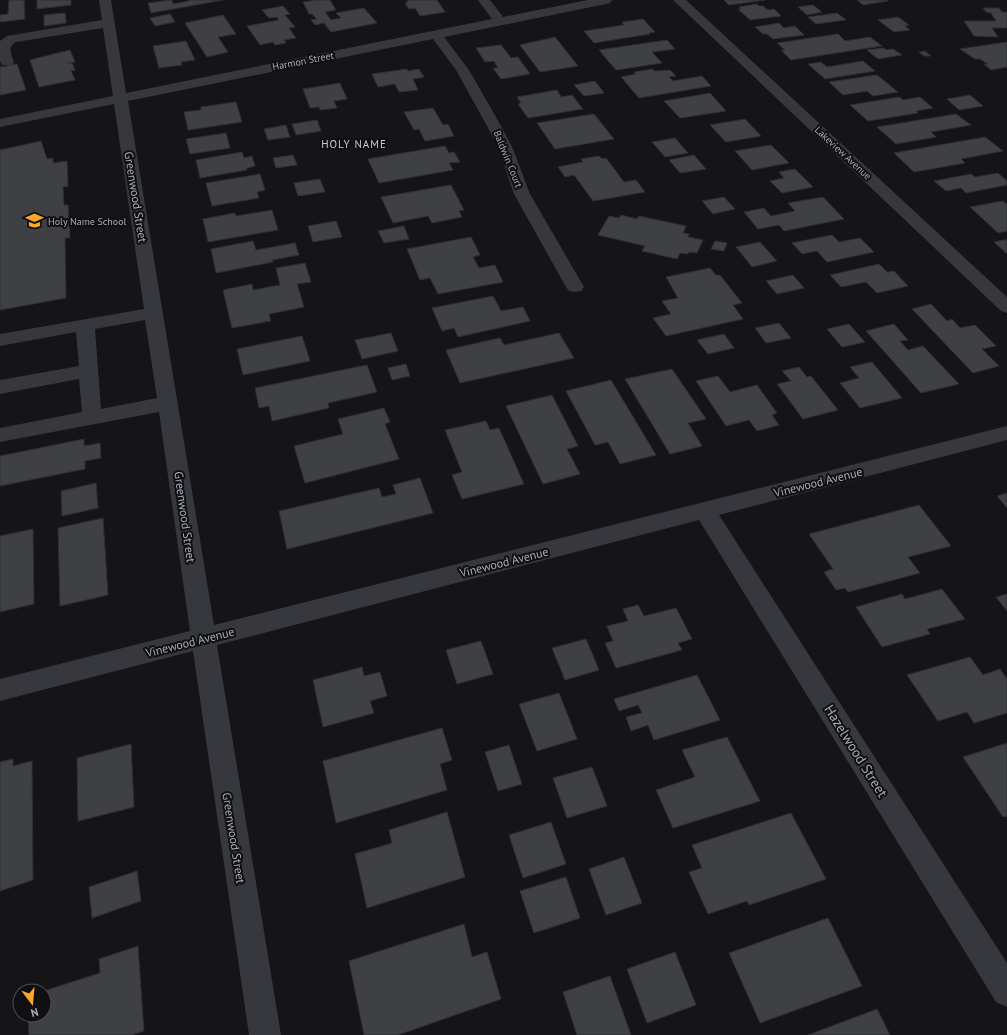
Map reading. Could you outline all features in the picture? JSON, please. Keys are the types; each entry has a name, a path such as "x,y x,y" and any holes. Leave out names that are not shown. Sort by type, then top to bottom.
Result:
{"street":[{"name":"Greenwood Street","path":"105,0 265,1035"},
{"path":"484,0 500,21"},
{"name":"Harmon Street","path":"0,123 606,0"},
{"name":"Lakeview Avenue","path":"679,0 1007,307"},
{"path":"7,62 3,48 5,43 12,40 109,22"},
{"name":"Baldwin Court","path":"436,34 462,70 494,126 506,149 522,194 574,287"},
{"path":"0,340 154,313"},
{"path":"85,325 92,418"},
{"path":"0,388 88,371"},
{"path":"0,435 168,403"},
{"name":"Vinewood Avenue","path":"0,690 1007,433"},
{"name":"Hazelwood Street","path":"705,511 1007,991"}],"building":[{"path":"9,0 24,0 25,19 0,22 0,15 8,14"},
{"path":"37,0 71,0 71,5 37,9"},
{"path":"172,0 173,4 189,0 223,0 151,13 148,3"},
{"path":"330,0 336,10 325,12 331,20 341,18 336,13 364,8 377,23 331,32 324,23 315,25 311,20 317,19 312,14 309,14 303,2"},
{"path":"407,0 437,0 445,12 420,16 415,8 409,9 405,3 408,2"},
{"path":"724,0 765,0 729,5"},
{"path":"857,0 886,0 888,1 863,5"},
{"path":"757,4 768,10 774,9 781,16 750,20 738,9 741,9 739,7"},
{"path":"813,5 822,12 807,15 798,7"},
{"path":"283,6 290,14 285,15 295,27 289,28 296,38 284,40 286,43 275,45 273,42 260,45 247,26 279,20 277,17 269,18 262,10"},
{"path":"983,8 999,8 1002,12 1007,12 1007,28 992,28 998,37 974,36 964,21 996,21 991,13 986,12"},
{"path":"65,13 66,23 44,26 44,15"},
{"path":"837,13 846,20 816,24 808,17"},
{"path":"170,14 175,22 155,26 150,18"},
{"path":"223,15 236,34 218,37 228,52 207,57 185,23"},
{"path":"898,17 909,25 905,26 910,30 894,32 878,20"},
{"path":"643,19 655,32 594,43 584,31 624,25 622,22"},
{"path":"779,23 784,28 795,26 804,35 773,39 767,34 763,34 755,27"},
{"path":"838,34 845,41 870,37 882,46 791,60 781,50 785,50 777,43"},
{"path":"555,37 578,66 540,72 520,45"},
{"path":"667,40 675,49 652,52 662,63 616,70 599,50"},
{"path":"186,41 195,60 181,62 182,65 159,68 153,46"},
{"path":"1007,42 1007,67 991,70 984,64 988,64 980,59 975,59 960,49"},
{"path":"501,45 511,58 518,57 530,74 501,79 493,68 498,68 494,61 485,62 476,48"},
{"path":"884,48 886,50 893,49 902,55 878,59 867,50"},
{"path":"70,50 75,62 68,63 72,63 75,70 71,71 75,80 39,87 30,60"},
{"path":"925,51 931,56 924,56 919,52"},
{"path":"863,61 875,71 825,79 808,64 821,62 827,67"},
{"path":"17,64 26,90 0,95 0,67"},
{"path":"407,69 408,71 419,69 424,77 413,79 418,90 399,92 395,84 378,87 372,74"},
{"path":"653,69 654,71 670,70 676,76 669,77 673,81 702,76 711,86 639,98 621,77 636,74 634,72"},
{"path":"877,75 898,92 873,96 867,91 843,95 829,82"},
{"path":"595,81 604,93 584,96 574,85"},
{"path":"340,83 347,99 334,101 337,108 320,110 319,107 310,108 303,89"},
{"path":"557,90 561,97 572,95 583,109 528,118 518,104 521,103 517,97"},
{"path":"710,93 726,111 680,118 664,101"},
{"path":"970,95 983,106 959,110 947,99"},
{"path":"899,97 903,100 920,97 933,108 916,111 918,113 868,121 850,105"},
{"path":"236,102 242,122 188,130 184,112 201,110 201,107"},
{"path":"433,108 443,125 448,124 454,136 425,141 419,129 414,130 404,112"},
{"path":"594,114 614,139 555,149 537,123"},
{"path":"956,114 971,125 931,132 936,137 896,144 877,127"},
{"path":"745,119 761,136 726,142 710,125"},
{"path":"317,120 321,131 296,135 292,124"},
{"path":"286,125 290,137 268,140 264,129"},
{"path":"226,133 230,148 190,154 186,139"},
{"path":"985,137 1003,151 961,159 965,163 914,172 894,153"},
{"path":"675,138 688,153 665,157 652,142"},
{"name":"Holy Name School","path":"41,141 47,159 53,158 53,163 67,161 68,186 63,187 64,205 68,205 70,238 65,238 66,298 0,310 0,150"},
{"path":"771,145 789,163 752,170 735,151"},
{"path":"445,146 449,153 454,152 460,162 449,163 453,170 379,183 368,159"},
{"path":"242,152 244,158 252,156 255,166 247,168 247,170 200,178 196,160"},
{"path":"293,155 297,165 276,168 273,158"},
{"path":"694,155 706,169 680,173 669,160"},
{"path":"599,156 602,159 606,158 624,182 636,180 645,192 593,201 574,175 565,177 558,167 583,162 581,159"},
{"path":"795,169 813,187 782,193 770,181 784,178 779,172"},
{"path":"998,173 1007,181 1007,185 966,193 961,188 946,191 934,181 971,174 975,177"},
{"path":"260,174 265,190 257,192 259,198 212,206 206,183"},
{"path":"320,179 325,192 298,196 294,183"},
{"path":"451,185 464,210 459,211 462,217 432,223 428,216 393,223 381,197"},
{"path":"724,197 735,209 713,214 702,201"},
{"path":"823,197 844,219 784,231 779,225 758,229 744,212 764,208 771,216 795,211 788,203"},
{"path":"1003,201 1007,204 1007,231 998,233 970,207"},
{"path":"272,210 278,230 208,242 203,219 235,213 236,216"},
{"path":"621,215 637,219 639,216 686,226 683,233 689,234 688,237 703,240 697,253 680,253 677,259 642,251 645,246 598,235 609,216 619,218"},
{"path":"336,221 342,237 313,242 308,226"},
{"path":"404,226 409,239 384,243 378,231"},
{"path":"832,235 839,242 860,238 874,252 827,262 817,251 802,254 792,243"},
{"path":"471,237 480,255 473,257 479,268 495,265 503,282 438,294 430,278 420,280 407,249"},
{"path":"1007,240 1006,253 994,242"},
{"path":"253,241 256,250 295,243 299,255 272,260 273,262 216,273 211,249"},
{"path":"715,241 727,243 724,251 711,249"},
{"path":"760,242 777,261 752,267 736,247"},
{"path":"305,263 311,282 297,284 304,307 269,314 271,321 232,328 223,290 252,284 253,290 280,285 276,268"},
{"path":"879,264 887,272 894,271 908,286 877,293 866,282 841,287 830,275"},
{"path":"710,268 716,275 720,275 742,303 733,305 743,319 666,336 653,318 671,314 662,301 678,298 666,277"},
{"path":"793,275 804,288 777,294 766,281"},
{"path":"493,296 501,311 523,307 530,321 458,337 454,328 442,331 432,308"},
{"path":"931,304 947,321 952,319 960,328 975,325 996,346 982,349 999,366 973,373 912,309"},
{"path":"779,323 791,338 766,343 755,328"},
{"path":"849,324 865,342 842,347 827,329"},
{"path":"894,324 908,340 900,341 908,350 923,346 959,384 921,393 866,331"},
{"path":"391,333 398,351 362,359 355,340"},
{"path":"559,333 574,358 460,383 446,350 500,338 504,345"},
{"path":"724,334 734,348 708,354 697,340"},
{"path":"302,336 310,361 243,375 237,349"},
{"path":"872,362 902,398 860,408 840,383 859,378 850,367"},
{"path":"406,364 410,376 392,380 388,368"},
{"path":"367,365 377,392 328,403 329,408 272,421 269,406 259,408 255,388"},
{"path":"799,367 807,377 811,376 838,410 803,419 777,384 791,381 782,371"},
{"path":"672,369 706,419 688,423 702,446 670,454 625,379"},
{"path":"718,376 730,392 757,385 777,413 772,415 779,425 757,431 749,420 726,426 696,381"},
{"path":"611,380 656,455 620,464 608,442 595,445 566,391"},
{"path":"552,395 578,446 567,449 580,474 543,484 506,406"},
{"path":"384,408 390,422 385,424 399,459 305,483 294,446 343,434 338,419"},
{"path":"486,421 490,430 499,428 524,484 462,499 452,475 462,472 445,430"},
{"path":"84,439 84,446 100,443 101,458 85,461 85,469 0,486 0,456"},
{"path":"420,478 433,513 287,549 279,511 379,488 382,497 396,494 393,485"},
{"path":"96,483 98,508 62,516 61,491"},
{"path":"1007,493 1007,508 997,496"},
{"path":"919,505 951,546 908,557 920,573 848,592 845,588 836,590 824,572 833,569 809,534"},
{"path":"103,518 108,595 60,606 58,528"},
{"path":"33,529 34,604 0,612 0,536"},
{"path":"942,589 965,619 927,629 930,634 882,647 856,607 902,594 905,599"},
{"path":"1007,594 1007,611 996,597"},
{"path":"638,605 644,616 676,608 692,639 678,643 682,650 616,668 605,643 613,641 607,626 628,621 623,609"},
{"path":"586,639 599,670 565,680 552,648"},
{"path":"481,641 493,674 457,684 446,650"},
{"path":"970,657 983,675 1000,669 1007,679 1007,713 974,723 967,712 938,721 907,675"},
{"path":"362,667 364,676 380,672 387,696 370,701 374,713 323,727 313,680"},
{"path":"697,675 720,720 654,740 648,725 631,731 626,717 642,713 638,705 619,711 614,699"},
{"path":"559,693 577,739 537,751 519,704"},
{"path":"442,728 452,760 440,764 447,790 336,823 323,761"},
{"path":"727,737 760,801 673,828 656,790 695,777 682,750"},
{"path":"1007,743 1007,816 1003,817 963,757"},
{"path":"131,744 134,807 78,821 77,758"},
{"path":"509,745 522,784 498,791 485,752"},
{"path":"13,759 13,766 32,761 33,880 0,891 0,762"},
{"path":"592,767 607,806 567,818 553,778"},
{"path":"447,812 465,877 367,908 355,854 392,843 389,830"},
{"path":"791,813 826,879 749,905 747,901 708,914 689,872 702,868 692,845"},
{"path":"551,822 566,864 523,878 509,835"},
{"path":"624,857 642,903 606,915 589,869"},
{"path":"137,871 141,901 92,918 89,887"},
{"path":"566,877 580,918 534,933 520,891"},
{"path":"828,918 862,986 760,1023 729,953"},
{"path":"464,924 472,957 487,952 501,999 398,1035 364,1035 349,961"},
{"path":"138,946 144,1031 132,1035 29,1035 28,1023 52,1023 52,988 100,973 99,959"},
{"path":"675,952 696,1005 647,1023 627,969"},
{"path":"610,976 631,1035 577,1035 563,992"},
{"path":"877,1009 890,1035 808,1035"}],"place":[{"name":"Holy Name School","path":"35,221"}],"district":[{"name":"HOLY NAME","path":"354,144"}]}
